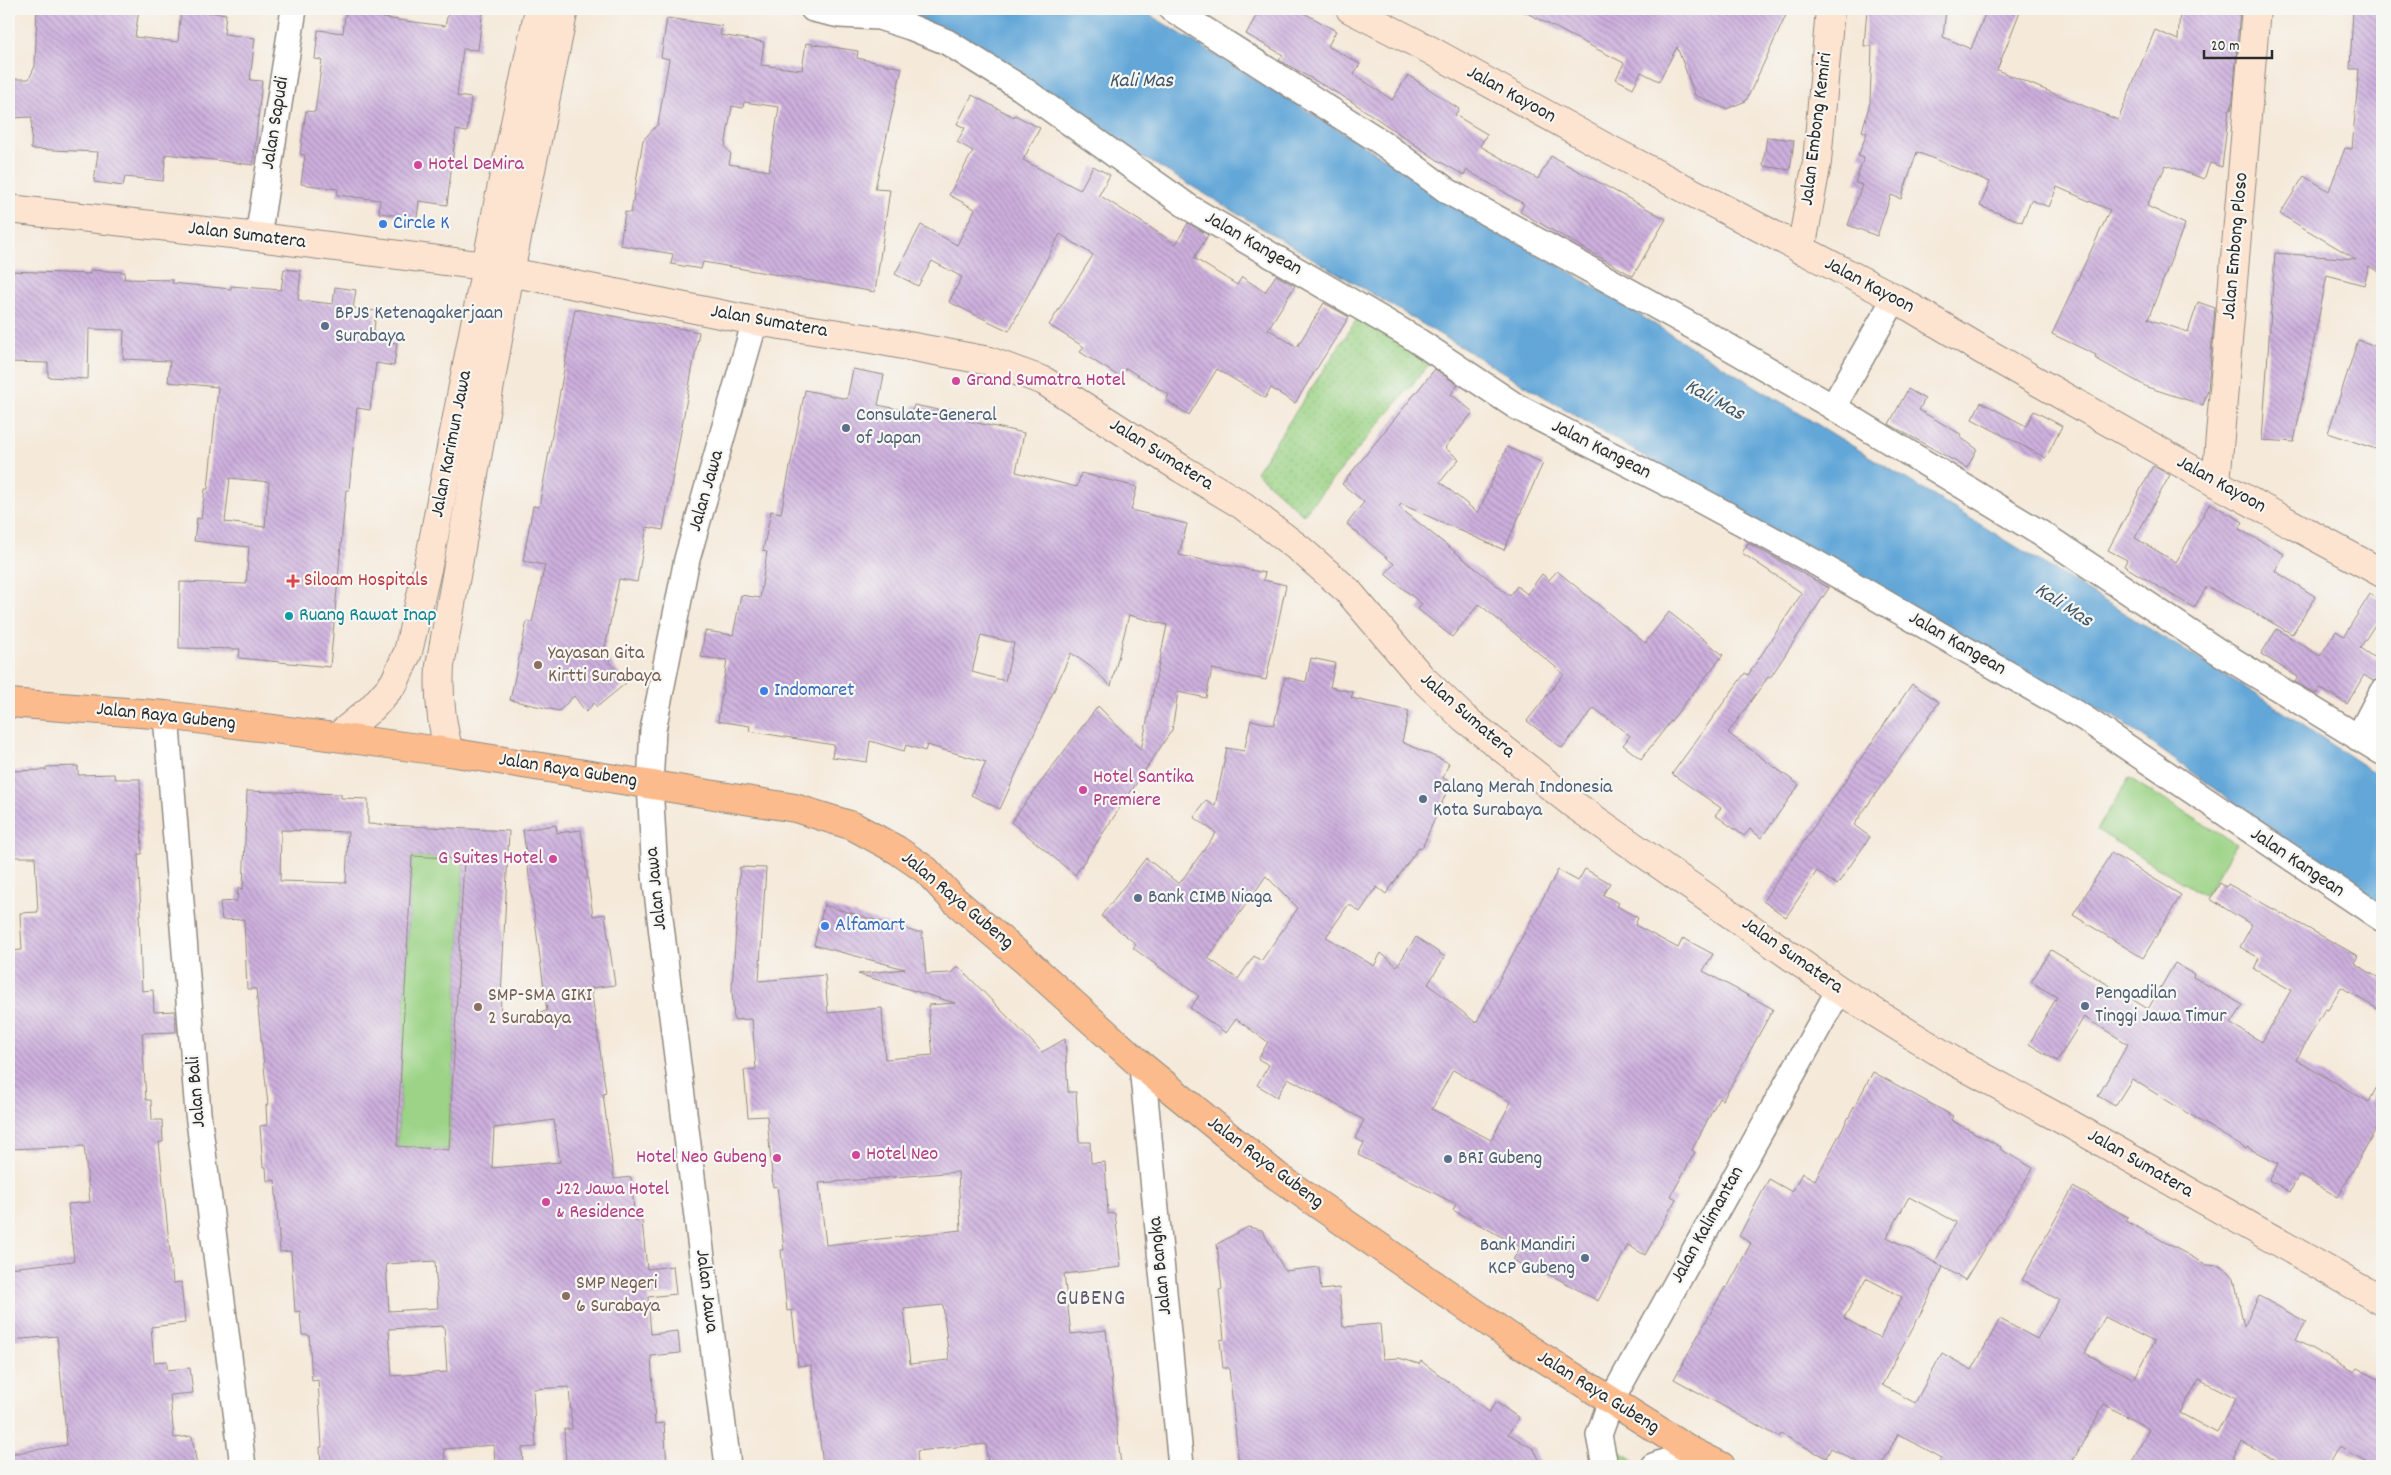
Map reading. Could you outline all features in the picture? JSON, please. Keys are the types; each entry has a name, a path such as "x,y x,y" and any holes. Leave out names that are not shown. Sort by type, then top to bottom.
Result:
{"highway":[{"name":"Jalan Raya Gubeng","path":"9,703 166,715 449,752 795,808 854,826 897,850 926,870 953,899 1028,962 1142,1066 1276,1176 1510,1337 1693,1452 1721,1466"}],"street":[{"name":"Jalan Sapudi","path":"258,237 294,9"},
{"name":"Jalan Karimun Jawa","path":"449,752 441,722 438,692 440,666 460,556 498,269 539,9"},
{"name":"Jalan Karimun Jawa","path":"338,736 372,708 394,683 408,652 498,269 564,9"},
{"name":"Jalan Kangean","path":"812,9 879,18 910,27 947,42 1021,88 1190,208 1412,337 1517,407 1700,500 1818,564 2084,718 2382,919"},
{"path":"1172,9 1381,142 1450,192 1710,336 1833,407 2045,536 2216,650 2382,752"},
{"name":"Jalan Kayoon","path":"1350,9 1430,50 1605,148 1895,298 1982,350 2216,483 2382,573"},
{"name":"Jalan Embong Kemiri","path":"1801,250 1817,162 1830,9"},
{"name":"Jalan Embong Ploso","path":"2216,483 2256,9"},
{"name":"Jalan Sumatera","path":"9,209 258,237 498,269 755,321 871,339 989,361 1044,381 1242,505 1301,550 1348,591 1421,676 1471,724 1573,804 1839,990 1952,1060 2070,1124 2382,1301"},
{"path":"1833,407 1895,298"},
{"name":"Jalan Jawa","path":"728,1466 655,875 650,784 653,730 687,559 755,321"},
{"path":"430,552 460,556"},
{"path":"2358,738 2382,692"},
{"name":"Jalan Bali","path":"166,715 198,1113 243,1466"},
{"name":"Jalan Kalimantan","path":"1605,1466 1599,1436 1611,1401 1839,990"},
{"name":"Jalan Bangka","path":"1142,1066 1181,1466"},
{"path":"1653,1466 1693,1452"}],"green space":[{"path":"1359,316 1435,357 1303,515 1256,472"},
{"path":"2129,778 2236,844 2205,896 2097,830"},
{"path":"412,856 464,859 449,1150 397,1147"},
{"path":"1611,1446 1634,1460 1624,1466 1611,1466"}],"water":[{"name":"Kali Mas","path":"902,9 1140,9 1295,103 2267,701 2382,778 2382,911 2120,720 1876,595 1108,136"}],"building":[{"path":"37,9 139,9 135,37 178,42 181,9 226,14 224,34 255,38 250,80 262,81 253,165 166,154 163,181 125,177 123,186 94,182 98,152 31,149 32,117 9,118 9,79 29,79 35,66"},
{"path":"346,9 384,9 383,18 445,26 449,9 483,9 478,50 463,49 457,96 471,98 467,132 456,130 447,205 419,201 417,218 379,213 380,200 337,195 338,189 301,184 305,155 300,154 306,111 315,112 322,60 315,59 318,30 343,33"},
{"path":"1260,9 1297,9 1336,31 1328,46 1360,64 1354,74 1392,100 1408,75 1459,109 1455,115 1487,134 1480,146 1538,179 1551,156 1666,219 1633,276 1520,212 1524,204 1467,170 1464,175 1439,161 1351,101 1279,60 1283,55 1246,34"},
{"path":"1519,9 1789,9 1746,101 1726,109 1695,95 1677,47 1659,81 1641,72 1633,88 1616,79 1624,63"},
{"path":"1867,9 1946,9 1943,37 1971,49 1987,9 2021,9 1997,70 2118,120 2155,30 2178,40 2180,9 2240,9 2233,100 2231,110 2229,109 2222,167 2210,163 2204,179 2166,165 2147,206 2185,224 2148,319 2188,332 2198,302 2215,308 2208,389 2203,405 2147,387 2095,358 2096,355 2052,334 2110,210 2057,187 2049,207 2031,200 2022,222 1980,206 1990,182 1917,152 1901,199 1891,195 1877,236 1848,225 1862,185 1855,183 1864,158 1858,156 1867,133 1862,131 1870,103 1872,46 1864,46"},
{"path":"2353,9 2382,9 2382,274 2369,266 2364,285 2327,275 2294,442 2262,440 2275,253 2356,259 2280,214 2304,176 2329,191 2345,148 2352,149 2359,69 2350,69"},
{"path":"667,18 722,26 720,35 764,42 761,65 802,70 806,43 858,51 857,58 902,68 875,189 890,190 875,292 703,262 701,269 671,264 673,254 620,245 625,212 631,213 643,140 658,124 669,59 661,57","holes":["744,102 779,107 769,171 729,164 731,154 725,147 732,106 743,108"]},
{"path":"972,95 1040,128 1023,160 1080,190 1093,166 1110,175 1099,195 1176,244 1188,223 1208,235 1194,258 1237,285 1242,277 1265,292 1276,275 1295,286 1268,329 1297,347 1324,303 1349,317 1295,403 1271,388 1265,398 1217,369 1189,415 1166,400 1169,395 1126,368 1120,377 1080,352 1084,347 1049,325 1093,255 1060,234 1009,331 949,302 962,277 932,261 918,286 895,274 921,225 957,245 975,209 949,195 973,151 957,142 965,128 957,124"},
{"path":"1767,137 1794,140 1790,170 1763,166"},
{"path":"284,269 301,271 298,300 333,304 335,287 356,290 353,308 376,311 373,340 397,343 394,366 376,363 370,410 357,408 349,490 346,490 330,667 239,658 240,649 179,648 180,582 246,584 249,547 194,541 197,518 201,519 205,489 208,489 218,387 168,382 170,361 123,359 124,330 89,329 88,379 48,377 48,363 9,362 9,271 90,274 90,270 125,272 124,279 173,280 172,283 231,289 231,286 281,290","holes":["230,478 269,482 265,527 225,522"]},
{"path":"575,309 699,332 663,530 647,527 637,582 619,579 604,653 626,683 597,707 594,703 586,712 574,696 559,711 510,700 527,621 532,622 545,565 523,561 533,506 539,507"},
{"path":"2358,340 2382,348 2382,451 2328,433"},
{"path":"853,369 884,375 878,405 912,412 914,405 969,416 968,421 1024,433 1016,472 1077,487 1081,473 1137,487 1131,510 1187,524 1179,555 1265,573 1263,580 1286,585 1266,680 1212,669 1206,698 1178,692 1172,730 1075,875 1011,822 1098,706 1141,750 1167,625 1129,615 1111,686 1091,667 1071,653 1000,809 971,795 986,762 927,745 925,751 906,745 904,751 870,741 867,762 832,757 834,745 749,731 750,726 718,721 727,660 701,657 705,631 733,635 741,595 760,598 767,552 763,551 771,511 781,513 805,390 847,399","holes":["981,635 1014,643 1005,681 972,672"]},
{"path":"1435,369 1458,385 1451,394 1473,412 1445,448 1459,459 1440,482 1478,513 1507,447 1543,463 1504,550 1401,504 1399,507 1510,596 1517,586 1527,594 1542,574 1549,580 1557,571 1645,643 1669,612 1723,655 1641,759 1623,745 1630,736 1594,708 1562,748 1527,721 1564,674 1479,604 1452,637 1418,609 1422,604 1385,574 1394,564 1347,524 1364,502 1342,484"},
{"path":"1908,389 1925,399 1919,410 1962,435 1960,437 1977,449 1967,468 1889,424"},
{"path":"1981,402 2026,426 2034,411 2062,426 2046,458 1972,419"},
{"path":"2153,466 2170,475 2135,538 2176,562 2210,503 2243,522 2239,529 2284,554 2275,571 2316,597 2292,634 2207,586 2194,608 2124,566 2127,560 2108,550"},
{"path":"1748,543 1829,588 1770,678 1768,677 1728,733 1799,785 1761,838 1750,829 1744,836 1715,815 1721,808 1672,774 1745,673 1748,675 1802,593 1742,553"},
{"path":"2370,594 2382,601 2382,614 2360,648 2382,663 2382,678 2373,681 2364,675 2347,704 2320,688 2316,694 2295,682 2298,677 2261,654 2277,629 2320,656 2336,631 2344,636"},
{"path":"1311,658 1335,663 1330,687 1353,692 1351,698 1409,711 1402,742 1449,763 1443,778 1451,782 1422,848 1419,847 1386,894 1377,887 1360,912 1349,904 1326,937 1374,966 1381,953 1397,966 1416,937 1445,957 1428,984 1476,1023 1558,870 1578,881 1585,869 1610,883 1603,895 1619,903 1617,906 1638,918 1635,925 1678,948 1683,938 1713,954 1703,971 1773,1009 1723,1100 1719,1098 1692,1150 1695,1152 1671,1196 1676,1199 1645,1255 1628,1245 1598,1301 1542,1270 1540,1275 1513,1260 1520,1247 1453,1210 1456,1204 1358,1155 1364,1143 1355,1138 1364,1120 1288,1078 1277,1097 1257,1085 1269,1065 1258,1059 1268,1042 1236,1019 1226,1033 1190,1008 1199,996 1133,948 1136,944 1101,916 1146,858 1179,884 1216,833 1194,817 1206,800 1215,806 1227,748 1244,751 1251,720 1274,725 1285,677 1306,682","holes":["1266,876 1298,908 1261,961 1254,956 1238,979 1208,958","1453,1070 1511,1102 1491,1140 1432,1109"]},
{"path":"1912,684 1939,702 1854,825 1870,837 1837,885 1817,871 1786,917 1763,901"},
{"path":"78,766 78,775 114,774 115,779 140,779 142,854 138,854 142,991 153,990 154,1012 175,1011 176,1032 142,1033 146,1100 151,1100 152,1120 162,1120 163,1142 159,1142 173,1283 181,1282 185,1323 151,1327 154,1362 167,1361 167,1370 190,1368 193,1393 170,1395 174,1438 192,1436 197,1466 9,1466 9,1454 67,1445 57,1336 10,1340 9,1268 74,1261 68,1204 90,1202 84,1146 9,1149 9,951 22,950 20,913 38,912 35,857 9,857 9,771 46,770 46,767"},
{"path":"247,791 341,794 341,798 368,799 368,824 509,831 500,1018 547,1011 523,830 556,825 557,833 581,830 593,916 605,914 615,985 591,988 606,1093 603,1094 614,1179 631,1177 635,1221 642,1221 647,1269 673,1266 676,1294 648,1297 651,1334 678,1331 680,1353 651,1356 655,1424 664,1423 667,1466 566,1466 564,1429 572,1429 569,1387 533,1389 536,1447 522,1448 523,1466 495,1466 494,1445 444,1449 446,1466 321,1466 320,1447 322,1447 318,1380 312,1381 309,1335 302,1335 300,1311 295,1312 291,1251 280,1252 275,1180 267,1181 266,1167 263,1167 260,1126 267,1125 266,1105 268,1105 256,989 247,989 244,919 222,920 220,902 237,901 238,888 243,889","holes":["281,830 348,832 346,883 280,881","412,856 464,859 449,1150 397,1146","554,1120 560,1162 492,1168 494,1128","435,1261 438,1308 389,1311 386,1264","444,1326 447,1372 392,1376 389,1329"]},
{"path":"2111,853 2181,895 2143,958 2073,915"},
{"path":"740,867 766,868 759,981 825,975 828,1013 882,1008 885,1059 933,1055 928,1005 955,1003 858,974 905,969 814,945 824,905 915,932 922,932 926,974 951,973 958,966 1042,1052 1065,1039 1068,1092 1076,1092 1079,1142 1090,1142 1091,1163 1105,1162 1108,1214 1115,1213 1121,1267 1064,1274 1071,1334 1106,1330 1121,1466 988,1466 986,1444 917,1451 918,1466 823,1466 811,1365 798,1366 792,1310 787,1311 781,1250 784,1250 777,1186 773,1187 767,1116 748,1117 744,1070 756,1069 752,1019 734,1020 732,989","holes":["958,1172 961,1230 826,1245 819,1183","943,1305 949,1360 910,1364 904,1309"]},
{"path":"2220,883 2226,887 2228,884 2358,956 2354,963 2382,980 2382,1012 2341,987 2328,1010 2325,1009 2296,1060 2369,1102 2382,1077 2382,1118 2338,1197 2299,1175 2290,1192 2269,1180 2278,1164 2247,1147 2246,1149 2132,1079 2115,1106 2098,1096 2128,1044 2084,1017 2057,1061 2029,1044 2057,997 2031,982 2051,950 2148,1009 2175,963 2194,974 2193,977 2243,1005 2231,1024 2262,1042 2291,990 2254,969 2259,958 2240,947 2252,925 2210,899"},
{"path":"1873,1072 1953,1116 1951,1120 2001,1147 2000,1149 2033,1168 1965,1280 1935,1262 1956,1222 1909,1197 1887,1237 1943,1267 1882,1385 1915,1403 1942,1353 1972,1370 2000,1319 2037,1339 2059,1300 2022,1280 2073,1187 2128,1217 2126,1221 2207,1265 2220,1266 2228,1271 2234,1278 2244,1327 2259,1296 2306,1322 2296,1340 2354,1372 2357,1368 2382,1381 2382,1466 2374,1466 2339,1447 2328,1466 2285,1466 2242,1442 2228,1466 2130,1466 2149,1429 2104,1404 2070,1466 1937,1466 1942,1458 1898,1434 1881,1466 1864,1466 1831,1448 1826,1458 1781,1434 1779,1437 1674,1379 1751,1243 1739,1236 1769,1179 1792,1192 1802,1173 1815,1180","holes":["1866,1278 1902,1297 1880,1338 1844,1318","2105,1317 2154,1342 2134,1379 2085,1353","2199,1379 2236,1398 2217,1433 2180,1413"]},
{"path":"1248,1227 1262,1230 1285,1271 1319,1267 1321,1290 1339,1288 1343,1327 1380,1324 1383,1359 1399,1358 1419,1364 1421,1361 1489,1412 1496,1402 1519,1418 1508,1434 1534,1449 1542,1466 1239,1466 1229,1368 1223,1368 1220,1340 1224,1339 1219,1290 1222,1289 1217,1244"}],"place":[{"name":"Hotel DeMira","path":"418,165"},
{"name":"Circle K","path":"383,224"},
{"name":"BPJS Ketenagakerjaan Surabaya","path":"325,326"},
{"name":"Grand Sumatra Hotel","path":"956,381"},
{"name":"Consulate-General of Japan","path":"846,428"},
{"name":"Siloam Hospitals","path":"293,581"},
{"name":"Ruang Rawat Inap","path":"289,616"},
{"name":"Yayasan Gita Kirtti Surabaya","path":"538,665"},
{"name":"Indomaret","path":"764,691"},
{"name":"Hotel Santika Premiere","path":"1083,790"},
{"name":"Palang Merah Indonesia Kota Surabaya","path":"1423,799"},
{"name":"G Suites Hotel","path":"553,859"},
{"name":"Bank CIMB Niaga","path":"1138,898"},
{"name":"Alfamart","path":"825,926"},
{"name":"Pengadilan Tinggi Jawa Timur","path":"2085,1006"},
{"name":"SMP-SMA GIKI 2 Surabaya","path":"478,1007"},
{"name":"Hotel Neo","path":"856,1155"},
{"name":"Hotel Neo Gubeng","path":"777,1158"},
{"name":"BRI Gubeng","path":"1448,1159"},
{"name":"J22 Jawa Hotel & Residence","path":"546,1202"},
{"name":"Bank Mandiri KCP Gubeng","path":"1585,1258"},
{"name":"SMP Negeri 6 Surabaya","path":"566,1296"}],"district":[{"name":"GUBENG","path":"1091,1299"}]}
